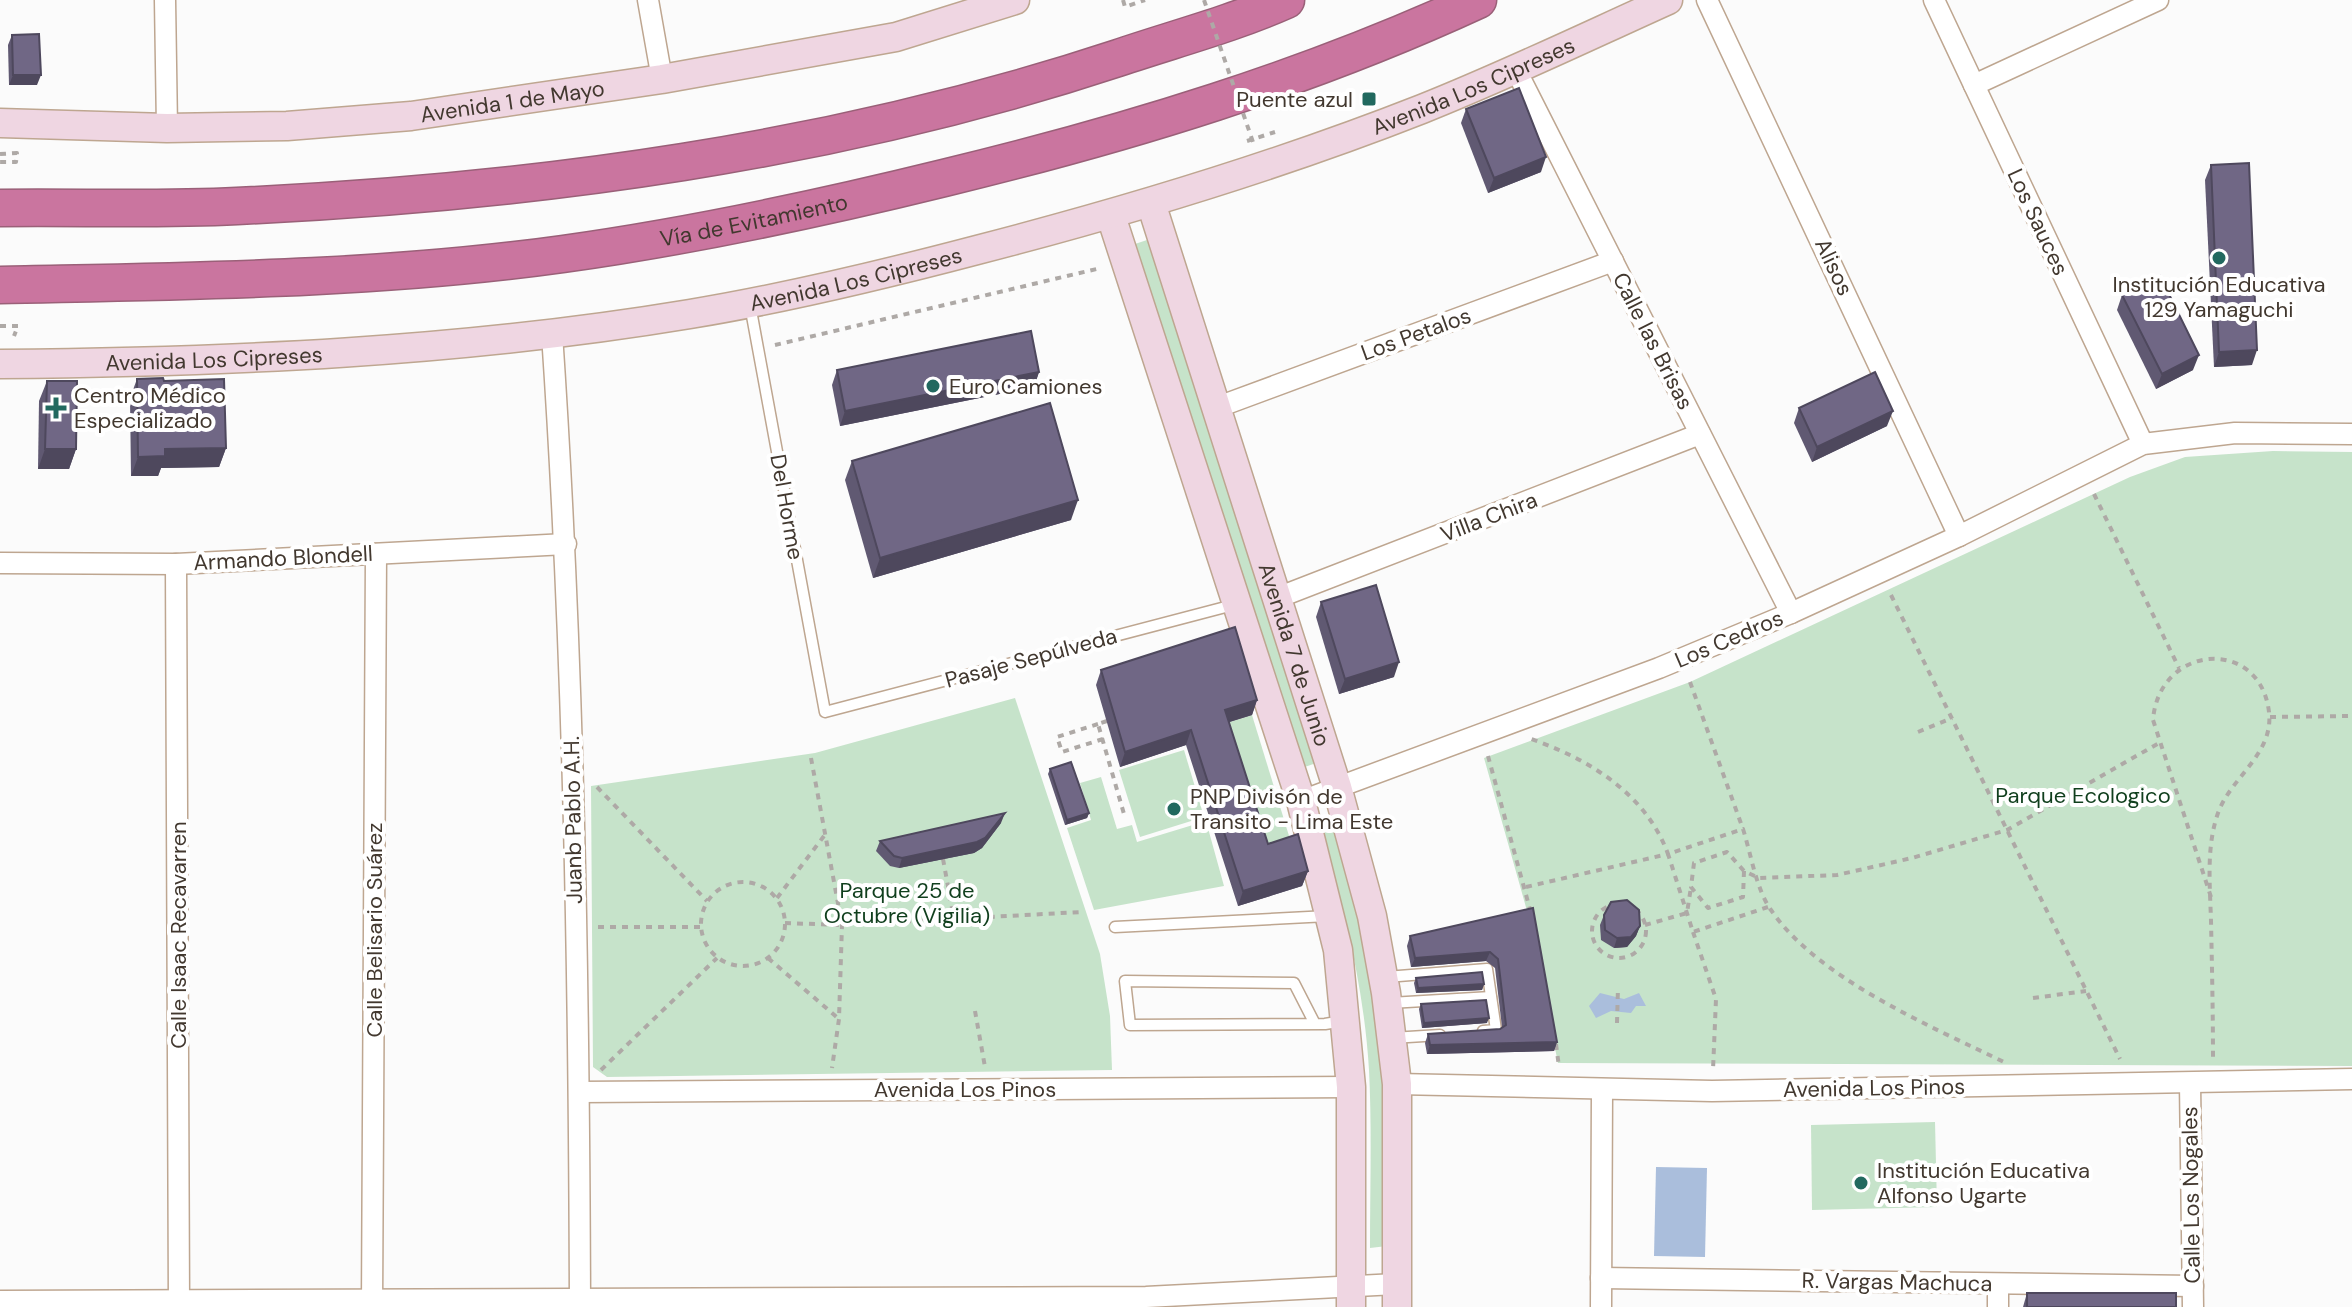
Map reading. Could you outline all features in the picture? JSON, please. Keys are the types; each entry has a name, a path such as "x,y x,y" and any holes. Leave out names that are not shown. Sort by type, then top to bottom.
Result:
{"highway":[{"path":"0,208 234,206 401,196 560,181 708,160 835,136 1034,85 1286,0"},
{"name":"Vía de Evitamiento","path":"0,285 234,280 401,270 560,255 723,229 1070,147 1345,59 1478,0"}],"street":[{"path":"165,0 167,128"},
{"path":"648,0 662,79"},
{"name":"Avenida 1 de Mayo","path":"0,123 167,128 287,126 411,116 662,79 896,37 1015,0"},
{"name":"Avenida Los Cipreses","path":"0,364 191,362 341,356 552,334 749,303 868,278 1111,216 1317,149 1426,107 1668,0"},
{"name":"Alisos","path":"1707,0 1959,536"},
{"name":"Los Sauces","path":"1934,0 2143,444"},
{"path":"1974,85 2158,0"},
{"name":"Calle las Brisas","path":"1515,68 1791,613"},
{"name":"Avenida 7 de Junio","path":"1151,203 1337,787 1386,990 1397,1084 1396,1296"},
{"name":"Avenida 7 de Junio","path":"1111,216 1301,801 1338,950 1351,1087 1350,1296"},
{"name":"Los Petalos","path":"1218,407 1613,261"},
{"name":"Juanb Pablo A.H.","path":"552,334 566,544 580,1092 580,1303"},
{"name":"Los Cedros","path":"1301,801 1659,668 1791,613 1959,536 2143,444 2235,433 2352,434"},
{"name":"Villa Chira","path":"1277,598 1700,434"},
{"name":"Armando Blondell","path":"0,563 176,564 566,544"},
{"name":"Calle Belisario Suárez","path":"372,1304 376,554"},
{"name":"Calle Isaac Recavarren","path":"176,564 179,1304"},
{"name":"Avenida Los Pinos","path":"1397,1084 1602,1091 1712,1091 2352,1079"},
{"name":"Calle Los Nogales","path":"2190,1083 2193,1297"},
{"name":"Avenida Los Pinos","path":"580,1092 1351,1087"},
{"path":"1601,1307 1602,1091"},
{"name":"R. Vargas Machuca","path":"1601,1278 1998,1284 2193,1297"},
{"path":"1998,1284 1998,1307"},
{"path":"0,1301 179,1304 1146,1302 1396,1296"}],"lane":[{"name":"Del Horme","path":"749,303 825,712"},
{"name":"Pasaje Sepúlveda","path":"825,712 1237,604"},
{"path":"1115,927 1330,915"},
{"path":"1386,990 1487,969 1496,1030 1467,1033"},
{"path":"1315,1024 1294,983 1125,981 1130,1025 1315,1024 1345,1020"},
{"path":"1386,990 1491,997"},
{"path":"1392,1038 1453,1034"}],"path":[{"path":"1123,0 1125,7 1145,0"},
{"path":"1204,0 1254,145"},
{"path":"0,154 17,153 16,162 0,162"},
{"path":"769,346 1105,267"},
{"path":"0,326 18,326 17,336 9,336"},
{"path":"2085,473 2179,668"},
{"path":"1891,595 2120,1059"},
{"path":"2211,897 2153,720 2154,702 2162,685 2191,661 2209,658 2228,660 2258,681 2267,698 2270,717 2266,737 2255,761 2226,795 2217,818 2210,854 2211,897 2214,1083"},
{"path":"1690,682 1768,907 1790,934 1829,968 1947,1035 2011,1065"},
{"path":"2270,717 2352,716"},
{"path":"1918,732 1952,718"},
{"path":"1103,739 1062,752 1057,737 1107,721"},
{"path":"1098,724 1124,814"},
{"path":"1482,734 1532,918"},
{"path":"1528,738 1572,754 1618,786 1650,818 1668,854 1716,999 1712,1091"},
{"path":"1687,913 1694,863 1727,852 1744,871 1759,878 1837,875 2007,830 2159,743"},
{"path":"811,758 842,925 839,1019 829,1090"},
{"path":"597,787 707,901"},
{"path":"1526,887 1668,854 1743,829"},
{"path":"777,898 825,835"},
{"path":"943,859 954,919"},
{"path":"1691,887 1708,908 1743,897 1744,871"},
{"path":"741,881 766,888 777,898 785,923 784,936 768,958 743,966 717,958 709,950 700,927 707,901 727,884 741,881"},
{"path":"1621,903 1637,910 1645,925 1643,944 1629,956 1611,957 1593,939 1591,930 1597,914 1612,904 1621,903"},
{"path":"1693,932 1768,907"},
{"path":"878,910 879,923"},
{"path":"785,923 842,925 1081,912"},
{"path":"1645,925 1687,913"},
{"path":"575,928 700,927"},
{"path":"580,1092 717,958"},
{"path":"768,958 839,1019"},
{"path":"1617,1023 1618,987"},
{"path":"2033,998 2087,991"},
{"path":"975,1011 985,1089"},
{"path":"1554,1036 1559,1089"}],"green space":[{"path":"1150,239 1319,762 1302,768 1129,246"},
{"name":"Parque Ecologico","path":"2273,451 2352,452 2352,1066 1558,1063 1529,918 1484,758 1690,682 2130,477 2185,457"},
{"name":"Parque 25 de Octubre (Vigilia)","path":"1015,698 1100,954 1110,1016 1112,1070 607,1077 593,1067 591,786 815,753"},
{"path":"1252,715 1293,849 1263,859 1220,725"},
{"path":"1184,750 1204,817 1140,837 1119,770"},
{"path":"1101,777 1117,829 1132,825 1137,842 1206,821 1224,886 1094,910 1067,828 1091,820 1080,783"},
{"path":"1335,821 1364,930 1384,1068 1387,1246 1370,1248 1369,1070 1363,1008 1352,947 1319,826"},
{"path":"1935,1122 1937,1207 1812,1210 1811,1125"}],"water":[{"path":"1600,993 1624,999 1639,993 1646,1006 1636,1006 1631,1013 1611,1011 1596,1018 1589,1006"},
{"path":"1656,1167 1707,1168 1705,1257 1654,1256"}],"building":[{"path":"39,34 41,75 13,75 12,35"},
{"path":"1519,88 1546,157 1494,178 1466,109"},
{"path":"2249,163 2257,350 2219,352 2211,165"},
{"path":"2160,276 2199,355 2162,374 2122,295"},
{"name":"Euro Camiones","path":"1031,331 1039,372 845,411 837,370"},
{"path":"1875,372 1893,411 1817,447 1799,408"},
{"path":"163,378 164,381 224,379 226,448 165,449 165,456 138,457 137,379"},
{"path":"47,381 77,381 76,449 45,449"},
{"path":"1050,403 1078,500 880,558 852,461"},
{"path":"1376,585 1399,662 1345,679 1321,602"},
{"path":"1235,627 1257,700 1225,710 1268,844 1298,834 1308,871 1243,891 1191,730 1125,752 1101,670"},
{"path":"1071,762 1089,813 1067,820 1050,769"},
{"path":"1005,813 985,838 977,842 902,858 894,856 880,841"},
{"path":"1627,900 1639,910 1640,926 1631,937 1617,938 1605,930 1604,915 1611,902"},
{"path":"1533,908 1557,1042 1430,1045 1428,1034 1500,1029 1506,1025 1498,959 1490,952 1415,958 1410,936"},
{"path":"1482,972 1484,984 1418,988 1416,978"},
{"path":"1486,1000 1489,1018 1424,1023 1421,1004"},
{"path":"2027,1293 2176,1293 2176,1307 2027,1307"}],"place":[{"name":"Puente azul","path":"1369,99"},
{"name":"Institución Educativa 129 Yamaguchi","path":"2219,258"},
{"name":"Euro Camiones","path":"933,386"},
{"name":"Centro Médico Especializado","path":"56,408"},
{"name":"PNP Divisón de Transito - Lima Este","path":"1174,809"},
{"name":"Institución Educativa Alfonso Ugarte","path":"1861,1183"}]}
